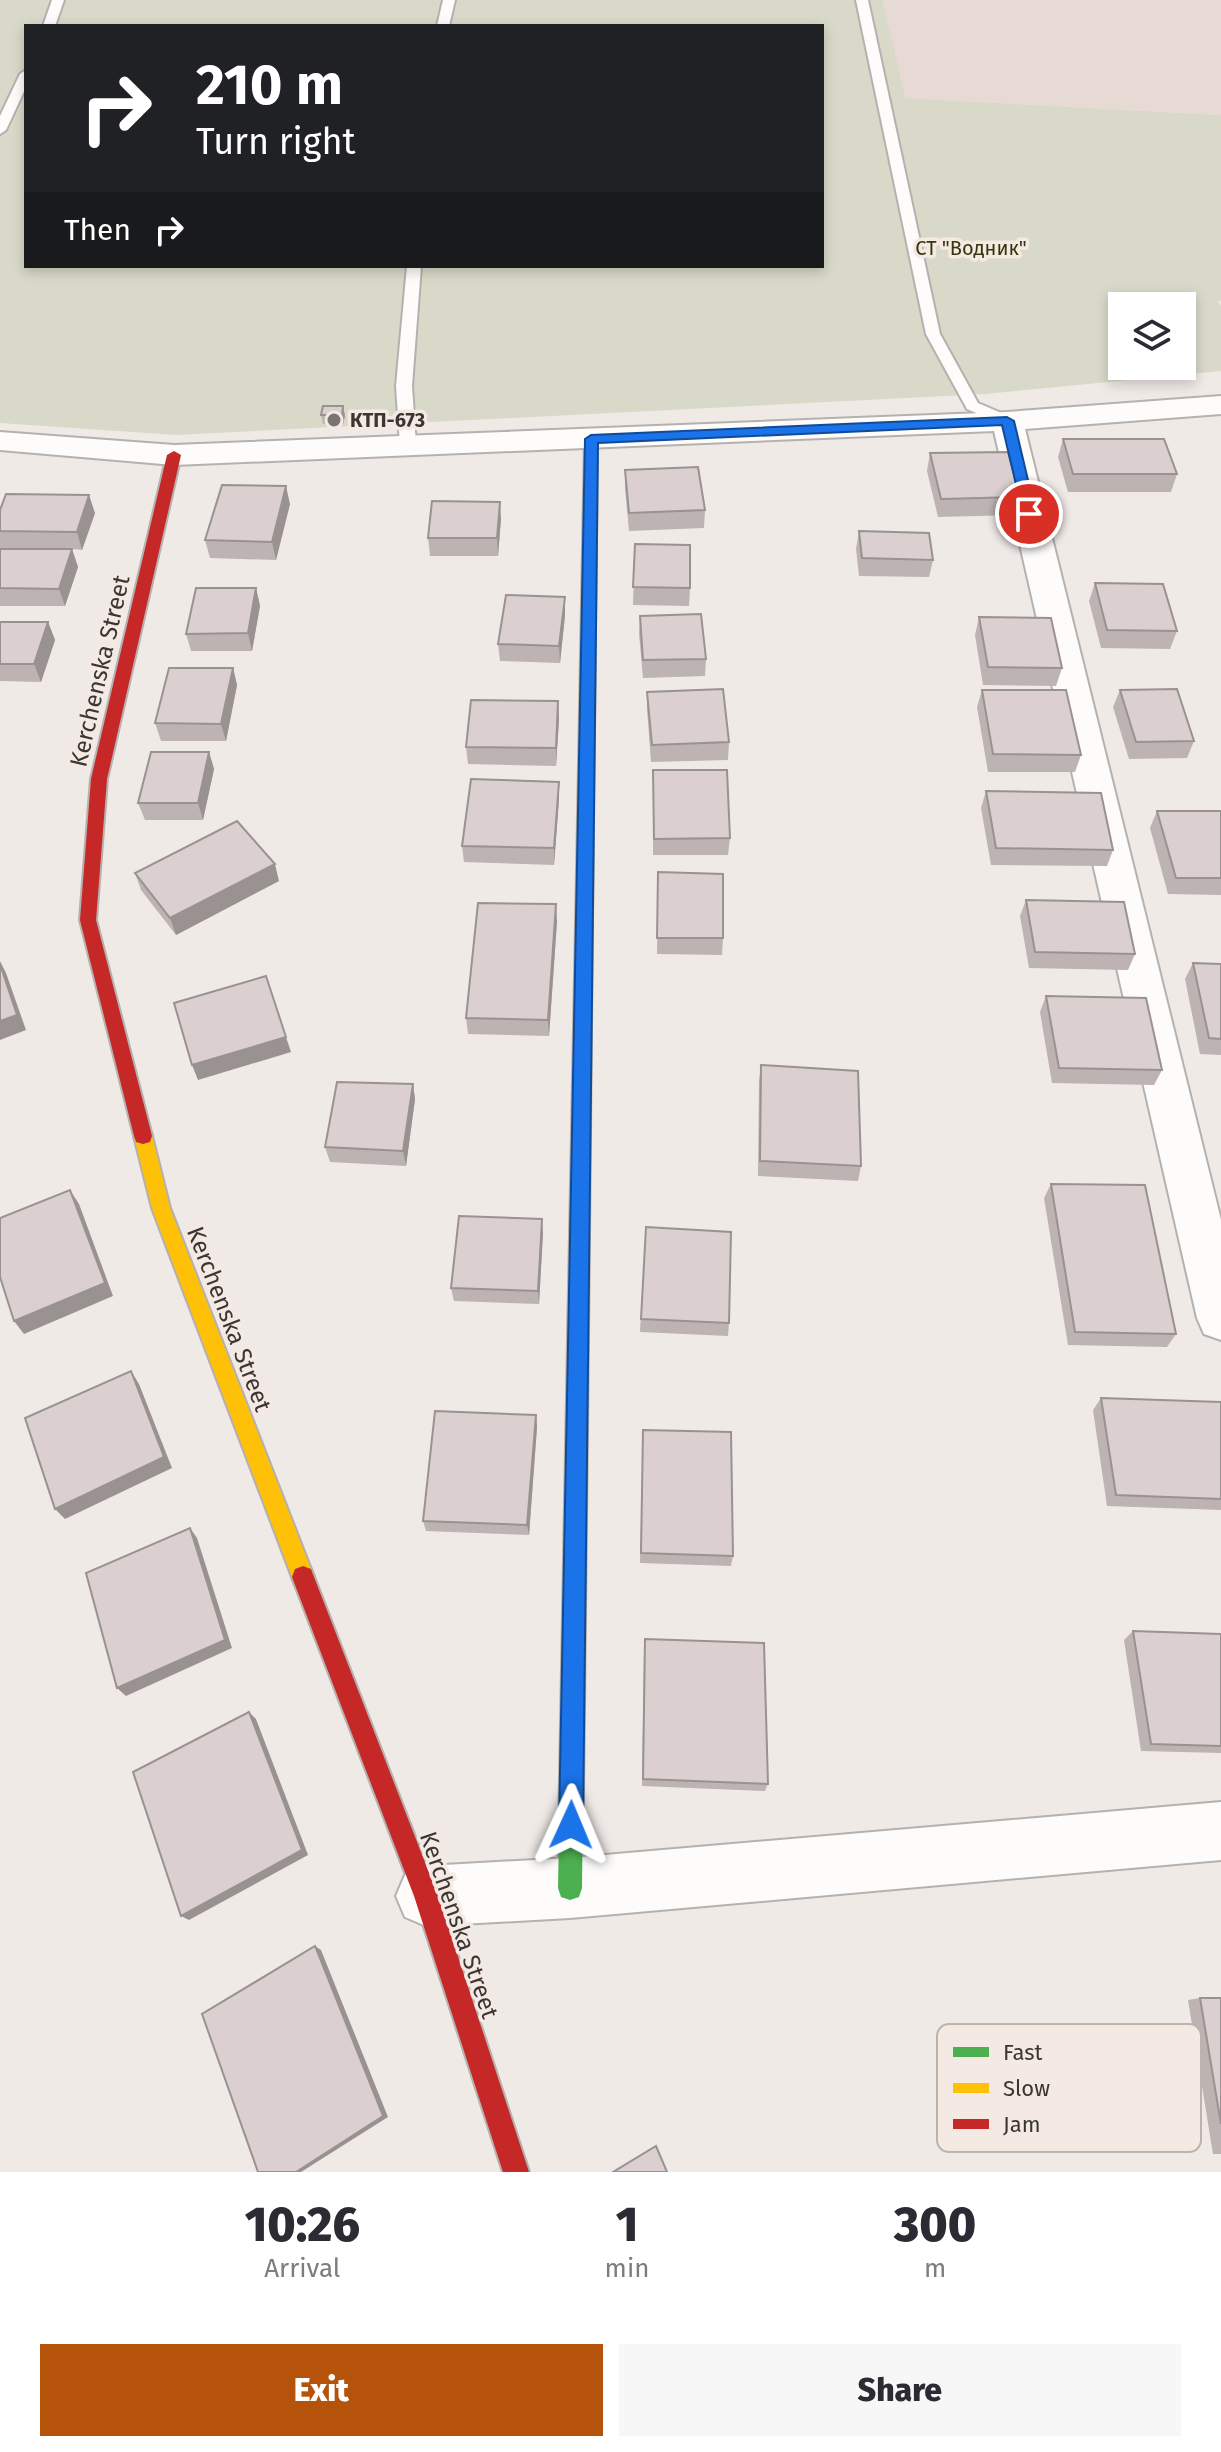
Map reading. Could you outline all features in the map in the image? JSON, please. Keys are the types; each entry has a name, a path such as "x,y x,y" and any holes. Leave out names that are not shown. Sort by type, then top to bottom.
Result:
{"street":[{"path":"0,441 174,455 1007,421 1221,405"},
{"path":"1007,421 1221,1318"},
{"path":"570,1888 591,439"},
{"name":"Kerchenska Street","path":"174,455 99,779 88,920 161,1208 426,1896 516,2172"},
{"path":"426,1896 570,1888 1221,1831"}],"lane":[{"path":"50,24 58,0"},
{"path":"443,24 449,0"},
{"path":"862,0 933,334 972,406 1007,421"},
{"path":"0,130 24,78"},
{"path":"408,445 404,386 414,268"}],"shaded area":[{"path":"883,0 1221,0 1221,115 904,98"}],"green space":[{"name":"СТ \"Водник\"","path":"0,0 883,0 905,98 1221,115 1221,301 1218,301 1221,306 1221,371 1196,373 1196,292 1108,292 1108,380 1129,380 986,394 177,435 0,423"}],"building":[{"path":"323,406 343,406 342,415 321,415"},
{"path":"1063,439 1164,439 1177,474 1073,474"},
{"path":"1008,452 1020,497 941,499 930,453"},
{"path":"698,467 705,510 629,513 625,470"},
{"path":"222,485 286,486 272,542 205,540"},
{"path":"6,494 89,495 77,532 0,531 0,510"},
{"path":"432,501 500,502 497,538 428,538"},
{"path":"859,531 929,533 933,560 862,558"},
{"path":"635,544 690,545 690,588 633,587"},
{"path":"0,549 72,549 59,589 0,588"},
{"path":"1095,583 1163,584 1177,631 1107,630"},
{"path":"196,588 256,588 248,633 186,634"},
{"path":"506,595 565,597 559,646 498,644"},
{"path":"701,614 706,659 643,660 640,616"},
{"path":"979,617 1051,618 1062,668 988,667"},
{"path":"0,622 48,622 34,664 0,664"},
{"path":"169,668 233,668 221,724 155,723"},
{"path":"723,689 729,742 652,745 647,692"},
{"path":"1177,689 1194,741 1136,742 1120,690"},
{"path":"982,690 1066,690 1081,755 993,754"},
{"path":"471,700 558,701 556,748 466,747"},
{"path":"151,752 209,752 198,803 138,803"},
{"path":"653,770 727,770 730,838 654,839"},
{"path":"471,779 559,782 554,848 462,846"},
{"path":"986,791 1101,793 1113,850 996,848"},
{"path":"1157,811 1221,811 1221,878 1176,878"},
{"path":"237,821 275,864 170,918 135,873"},
{"path":"658,872 723,874 723,938 657,938"},
{"path":"1026,900 1124,902 1135,954 1035,952"},
{"path":"478,903 556,904 548,1020 466,1018"},
{"path":"1193,963 1221,964 1221,1039 1209,1038"},
{"path":"0,964 17,1015 0,1021"},
{"path":"266,976 286,1037 192,1065 174,1003"},
{"path":"1046,996 1146,998 1162,1070 1059,1068"},
{"path":"761,1065 858,1071 861,1166 760,1161"},
{"path":"337,1082 413,1084 403,1151 325,1147"},
{"path":"1051,1184 1145,1185 1176,1334 1075,1332"},
{"path":"70,1190 105,1283 14,1321 0,1277 0,1218"},
{"path":"459,1216 542,1219 538,1291 451,1288"},
{"path":"646,1227 731,1232 729,1323 641,1319"},
{"path":"131,1371 164,1457 55,1509 25,1418"},
{"path":"1101,1398 1221,1402 1221,1499 1116,1495"},
{"path":"435,1411 536,1415 527,1525 423,1521"},
{"path":"643,1430 731,1432 733,1556 641,1553"},
{"path":"190,1528 225,1640 117,1688 86,1573"},
{"path":"1133,1631 1221,1634 1221,1746 1151,1744"},
{"path":"645,1639 764,1643 768,1784 643,1779"},
{"path":"249,1712 302,1850 181,1916 133,1772"},
{"path":"315,1946 383,2116 296,2172 258,2172 202,2014"},
{"path":"1200,1998 1221,1998 1221,2124"},
{"path":"656,2146 667,2172 613,2172"}],"traffic: fast":[{"path":"584,924 591,439"},
{"path":"570,1888 578,1338"}],"traffic: slow":[{"path":"578,1338 584,924"},
{"path":"143,1136 161,1208 303,1577"}],"traffic: jam":[{"path":"143,1136 88,920 99,779 174,455"},
{"path":"303,1577 426,1896 516,2172"}],"place":[{"name":"КТП-673","path":"334,420"}],"route":[{"path":"571,1825 591,439 1007,421 1029,514"}]}
